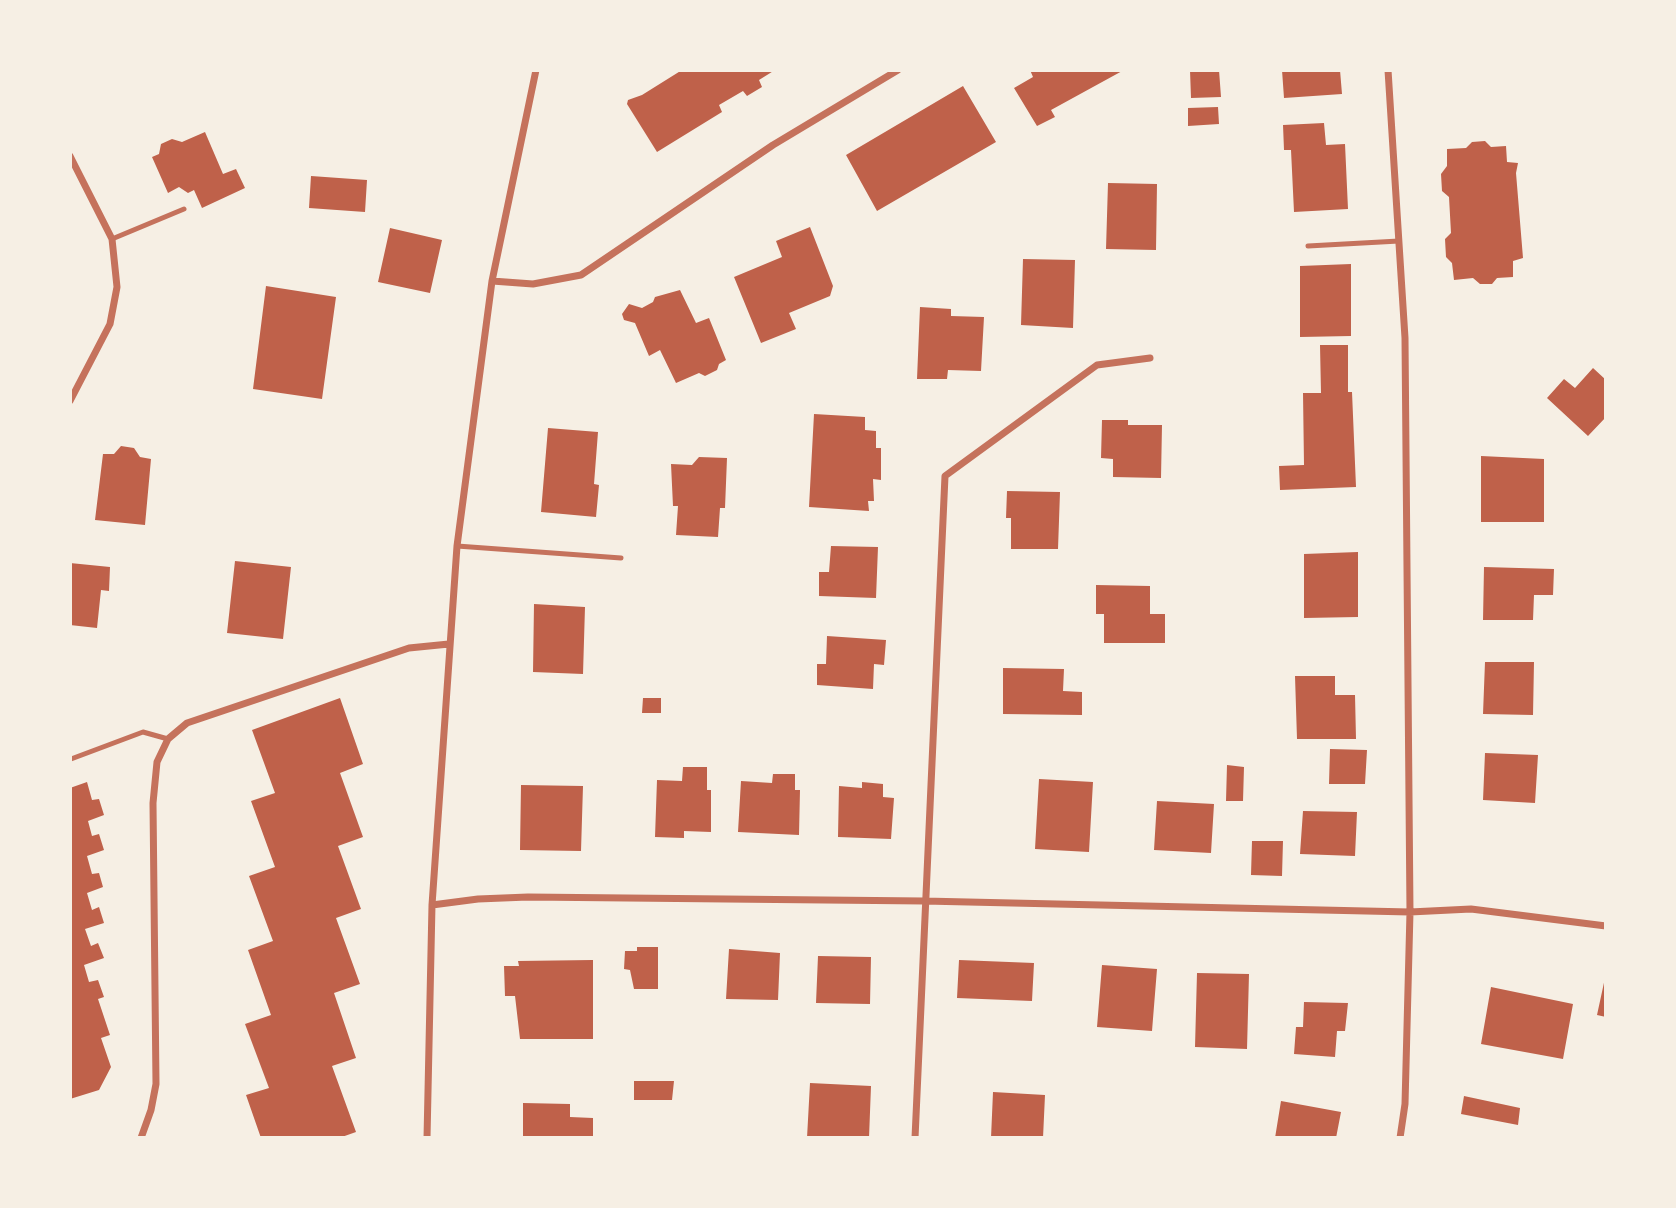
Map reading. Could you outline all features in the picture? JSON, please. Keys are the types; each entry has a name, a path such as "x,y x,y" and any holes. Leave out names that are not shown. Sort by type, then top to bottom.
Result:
{"street":[{"path":"427,1138 432,905 457,546 492,281 536,70"},
{"path":"492,281 533,284 580,275 773,145 898,70"},
{"path":"1388,70 1405,338 1410,912 1405,1104 1400,1138"},
{"path":"70,156 112,239 117,287 110,324 70,401"},
{"path":"915,1138 945,476 1097,365 1150,358"},
{"path":"141,1138 151,1110 156,1084 153,803 157,762 168,739 187,723 200,718 409,648 449,644"},
{"path":"432,905 478,898 528,897 924,901 1410,912 1471,909 1606,926"}],"lane":[{"path":"112,239 184,209"},
{"path":"1308,246 1399,241"},
{"path":"457,546 621,558"},
{"path":"71,759 143,732 168,739"}],"building":[{"path":"682,70 775,70 759,80 762,87 747,96 743,91 719,105 722,112 657,152 627,104 628,100 642,95"},
{"path":"1030,70 1124,70 1051,110 1055,117 1037,126 1014,88 1033,77"},
{"path":"1190,70 1219,70 1221,97 1191,98"},
{"path":"1282,70 1340,70 1342,94 1284,98"},
{"path":"963,86 996,142 877,211 846,155"},
{"path":"1218,107 1219,124 1188,126 1188,108"},
{"path":"1324,123 1326,145 1345,144 1348,209 1294,212 1291,150 1284,150 1283,125"},
{"path":"205,132 223,174 236,169 245,188 202,208 194,190 188,193 179,187 168,193 152,157 159,154 161,144 172,139 182,142"},
{"path":"1485,141 1491,147 1506,146 1507,162 1518,163 1516,173 1523,258 1513,261 1513,277 1497,278 1492,284 1480,284 1473,278 1454,280 1452,263 1446,257 1445,239 1451,233 1449,197 1442,191 1441,174 1447,166 1447,149 1466,148 1472,142"},
{"path":"311,176 367,180 365,212 309,208"},
{"path":"1108,183 1157,184 1156,250 1106,249"},
{"path":"810,227 833,286 830,296 789,313 796,329 761,343 734,277 782,257 776,241"},
{"path":"390,228 442,240 430,293 378,282"},
{"path":"1023,259 1075,260 1073,328 1021,325"},
{"path":"1351,264 1351,336 1300,337 1300,266"},
{"path":"266,286 336,297 322,399 253,389"},
{"path":"680,290 696,323 709,318 726,360 719,364 717,370 705,376 699,373 676,383 660,350 649,356 635,323 624,320 622,314 629,304 642,308 653,302 655,297"},
{"path":"920,307 951,309 951,316 984,317 981,371 948,370 947,379 917,379"},
{"path":"1320,345 1348,345 1348,392 1352,392 1356,487 1280,490 1279,466 1304,465 1303,393 1321,393"},
{"path":"1593,368 1606,380 1606,417 1588,436 1547,398 1564,379 1575,388"},
{"path":"814,414 865,417 865,430 876,431 876,448 881,448 881,480 873,479 874,501 868,501 869,511 809,507"},
{"path":"1102,420 1128,420 1128,425 1162,425 1161,478 1113,477 1113,459 1101,458"},
{"path":"548,428 598,432 594,484 599,485 596,517 541,512"},
{"path":"121,446 134,448 140,457 151,459 145,525 95,520 103,454 114,454"},
{"path":"1481,456 1544,459 1544,522 1481,522"},
{"path":"699,457 727,458 725,508 720,508 718,537 676,535 678,506 673,506 671,464 692,465"},
{"path":"1007,491 1060,492 1058,549 1011,549 1011,518 1006,518"},
{"path":"831,546 878,547 876,598 819,596 819,572 829,572"},
{"path":"1358,552 1358,617 1304,618 1304,554"},
{"path":"235,561 291,567 283,639 227,633"},
{"path":"70,563 110,567 109,591 101,590 97,628 70,625"},
{"path":"1484,567 1554,569 1553,595 1534,595 1533,620 1483,620"},
{"path":"1096,585 1150,586 1150,614 1165,614 1165,643 1104,643 1104,614 1096,614"},
{"path":"534,604 585,607 583,674 533,672"},
{"path":"827,636 886,640 884,665 874,664 873,689 817,685 817,664 826,664"},
{"path":"1485,662 1534,662 1533,715 1483,714"},
{"path":"1003,668 1064,669 1063,691 1082,692 1082,715 1003,714"},
{"path":"1295,676 1335,676 1335,695 1355,695 1356,739 1297,739"},
{"path":"340,698 363,764 340,773 363,837 338,846 361,909 336,918 360,984 334,993 356,1058 332,1066 356,1132 339,1138 261,1138 246,1095 269,1088 245,1024 271,1015 248,950 273,941 249,876 275,867 251,801 275,793 252,730"},
{"path":"643,698 661,698 661,713 642,713"},
{"path":"1330,749 1367,750 1365,784 1329,784"},
{"path":"1485,753 1538,755 1535,803 1483,800"},
{"path":"1227,765 1244,767 1243,801 1226,801"},
{"path":"683,767 707,767 707,790 711,790 711,832 684,831 684,838 655,837 657,780 682,781"},
{"path":"773,774 795,774 795,790 800,790 799,835 738,832 741,781 772,783"},
{"path":"1039,779 1093,782 1089,852 1035,849"},
{"path":"87,782 92,800 99,799 104,815 88,821 92,836 99,834 104,850 87,856 92,874 99,873 103,887 87,893 92,910 99,907 104,923 85,929 91,946 98,943 104,958 84,965 89,982 98,980 104,997 98,999 110,1035 101,1038 111,1067 99,1090 70,1099 70,788"},
{"path":"862,782 883,784 883,797 894,798 891,839 838,837 839,786 862,788"},
{"path":"521,785 583,786 581,851 520,850"},
{"path":"1157,801 1214,804 1211,853 1154,850"},
{"path":"1303,811 1357,812 1355,856 1300,854"},
{"path":"1252,841 1283,841 1282,876 1251,875"},
{"path":"637,947 658,947 658,989 634,989 630,970 624,969 625,951 637,951"},
{"path":"729,949 780,953 778,1000 726,999"},
{"path":"818,956 871,957 870,1004 816,1003"},
{"path":"593,960 593,1039 520,1039 515,996 505,996 504,966 519,966 518,961"},
{"path":"959,960 1034,963 1032,1001 957,998"},
{"path":"1102,965 1157,969 1152,1031 1097,1027"},
{"path":"1197,973 1249,974 1247,1049 1195,1047"},
{"path":"1606,978 1606,1017 1597,1015"},
{"path":"1491,987 1573,1004 1563,1059 1481,1044"},
{"path":"1304,1002 1348,1003 1345,1031 1337,1031 1335,1057 1294,1054 1296,1027 1303,1027"},
{"path":"634,1081 674,1081 672,1100 634,1100"},
{"path":"810,1083 871,1086 869,1138 807,1138"},
{"path":"993,1092 1045,1095 1043,1138 991,1138"},
{"path":"1464,1096 1520,1108 1518,1125 1461,1114"},
{"path":"1281,1101 1341,1112 1336,1138 1275,1138"},
{"path":"523,1103 570,1104 570,1117 593,1118 593,1138 523,1138"}]}
